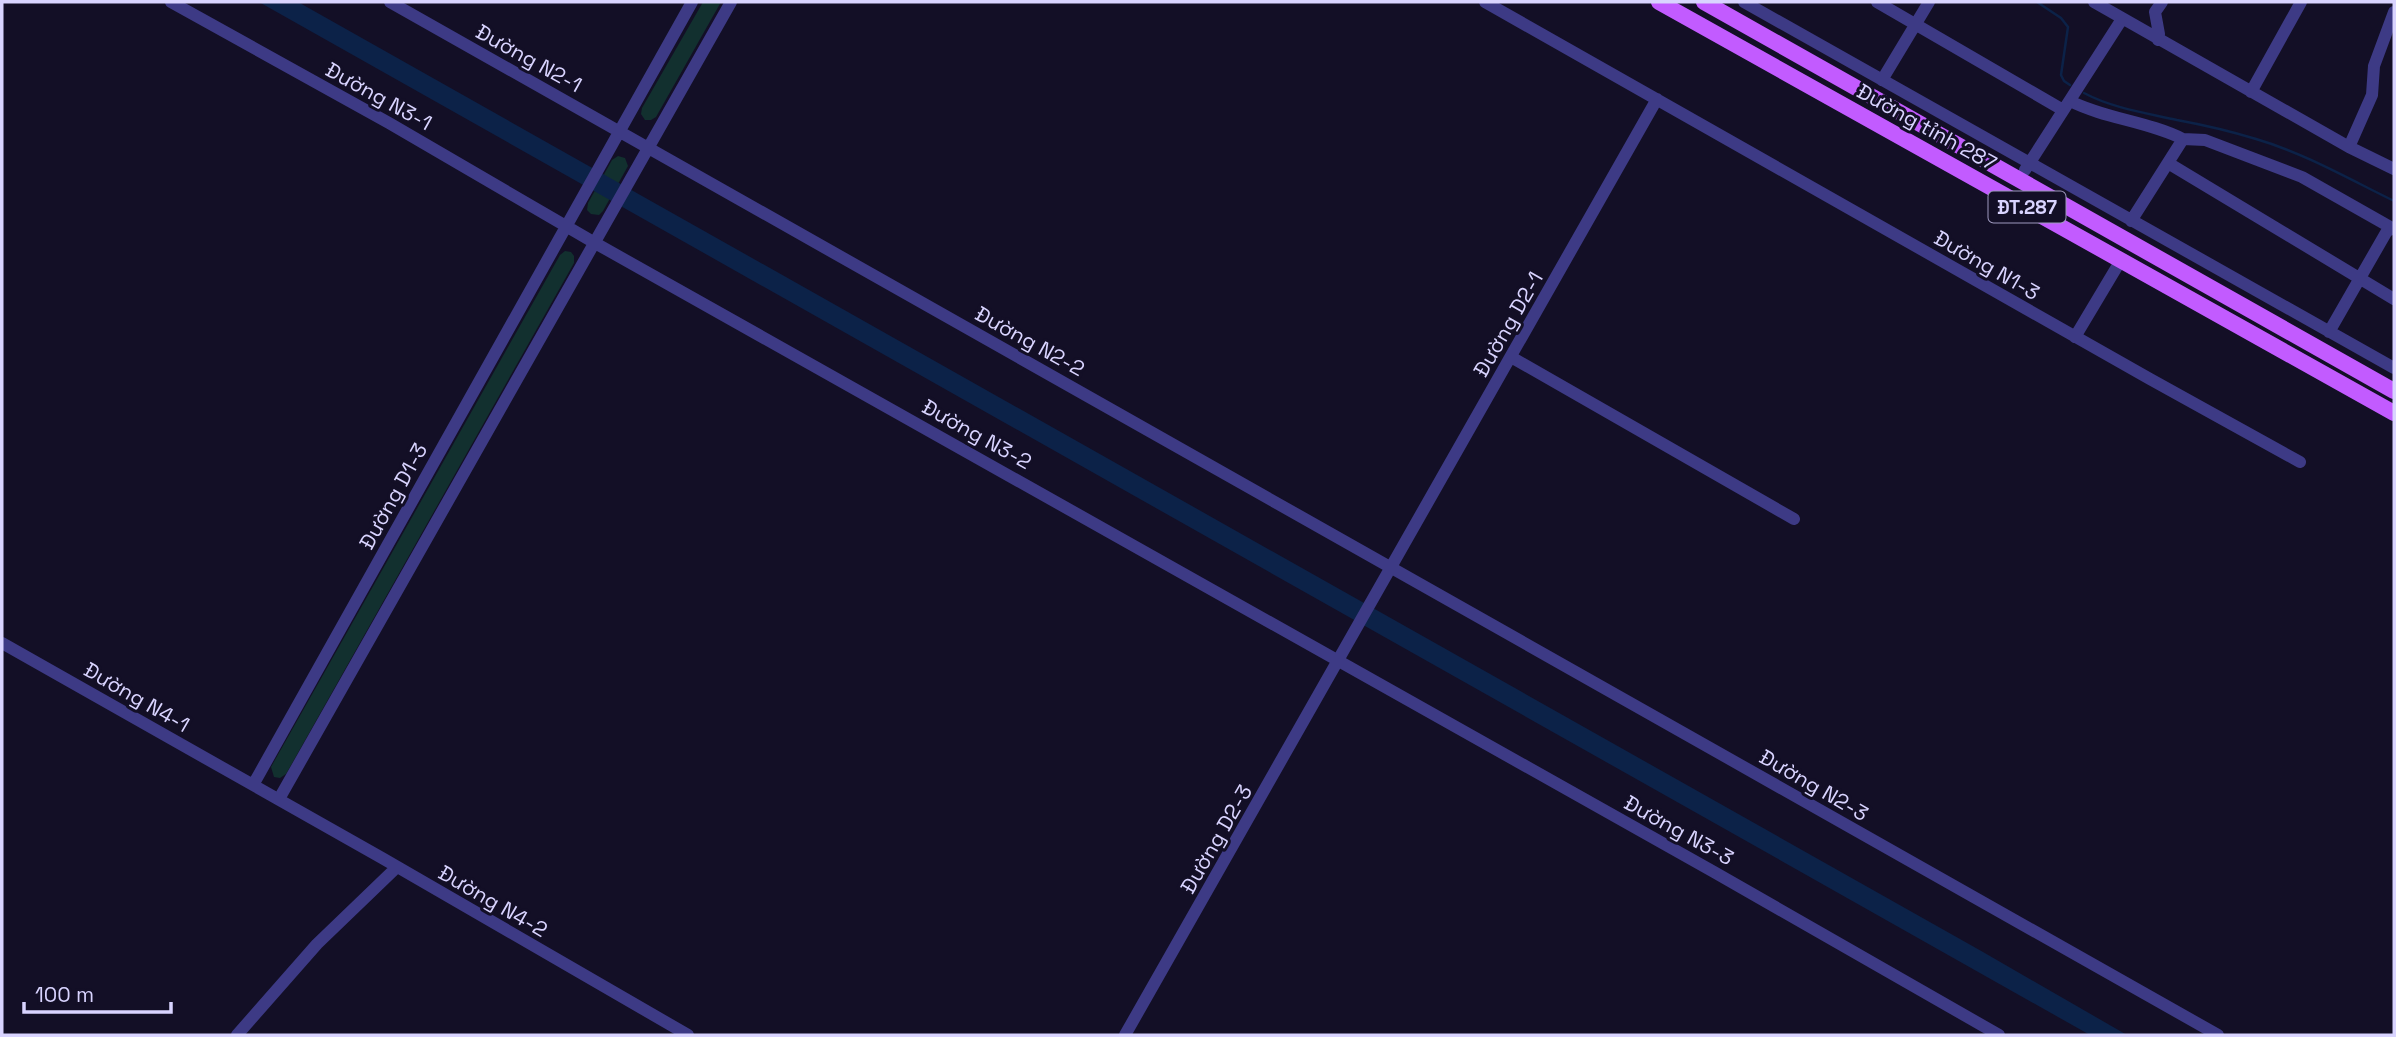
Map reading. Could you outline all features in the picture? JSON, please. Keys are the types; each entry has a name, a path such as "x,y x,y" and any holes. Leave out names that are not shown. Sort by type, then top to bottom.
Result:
{"main road":[{"name":"Đường tỉnh 287","path":"1659,2 2394,413"},
{"name":"Đường tỉnh 287","path":"1706,2 2394,391"}],"street":[{"name":"Đường N3-1","path":"171,2 389,123 595,243"},
{"name":"Đường N2-1","path":"390,2 649,148"},
{"name":"Đường D1-3","path":"253,785 692,2"},
{"path":"279,799 731,2"},
{"name":"Đường N1-3","path":"1485,2 2300,462"},
{"path":"1744,2 2394,368"},
{"path":"1877,2 2066,105 2147,126 2183,139 2205,140 2302,177 2393,228"},
{"path":"1882,80 1929,2"},
{"path":"2094,2 2250,92 2394,169"},
{"path":"2158,40 2155,12 2162,2"},
{"path":"2250,92 2301,2"},
{"path":"2349,147 2372,95 2374,66 2389,40 2394,12"},
{"path":"2019,179 2122,19"},
{"name":"Đường D2-1","path":"1339,661 1657,99"},
{"path":"2131,221 2183,139"},
{"name":"Đường N2-2","path":"649,148 1392,568"},
{"path":"2168,163 2394,299"},
{"path":"2329,332 2387,231 2393,228"},
{"name":"Đường N3-2","path":"595,243 1339,661"},
{"path":"2075,337 2121,260"},
{"path":"1511,357 1794,519"},
{"name":"Đường N2-3","path":"1392,568 2218,1035"},
{"name":"Đường N4-1","path":"2,643 279,799"},
{"name":"Đường D2-3","path":"1125,1035 1339,661"},
{"name":"Đường N3-3","path":"1339,661 1999,1035"},
{"name":"Đường N4-2","path":"279,799 688,1035"},
{"path":"237,1035 317,944 397,867"}],"green space":[{"path":"703,2 721,2 656,117 645,120 641,114 642,108"},
{"path":"618,156 625,158 628,166 603,211 599,215 591,214 587,210 588,203 612,160"},
{"path":"565,251 574,256 574,263 286,774 280,778 274,777 271,767 560,255"}],"water":[{"path":"259,2 298,2 2127,1035 2090,1035"}],"waterway":[{"path":"2037,2 2061,18 2068,27 2061,75 2070,85"},
{"path":"2084,93 2118,106 2227,131 2274,145 2394,201"}]}
